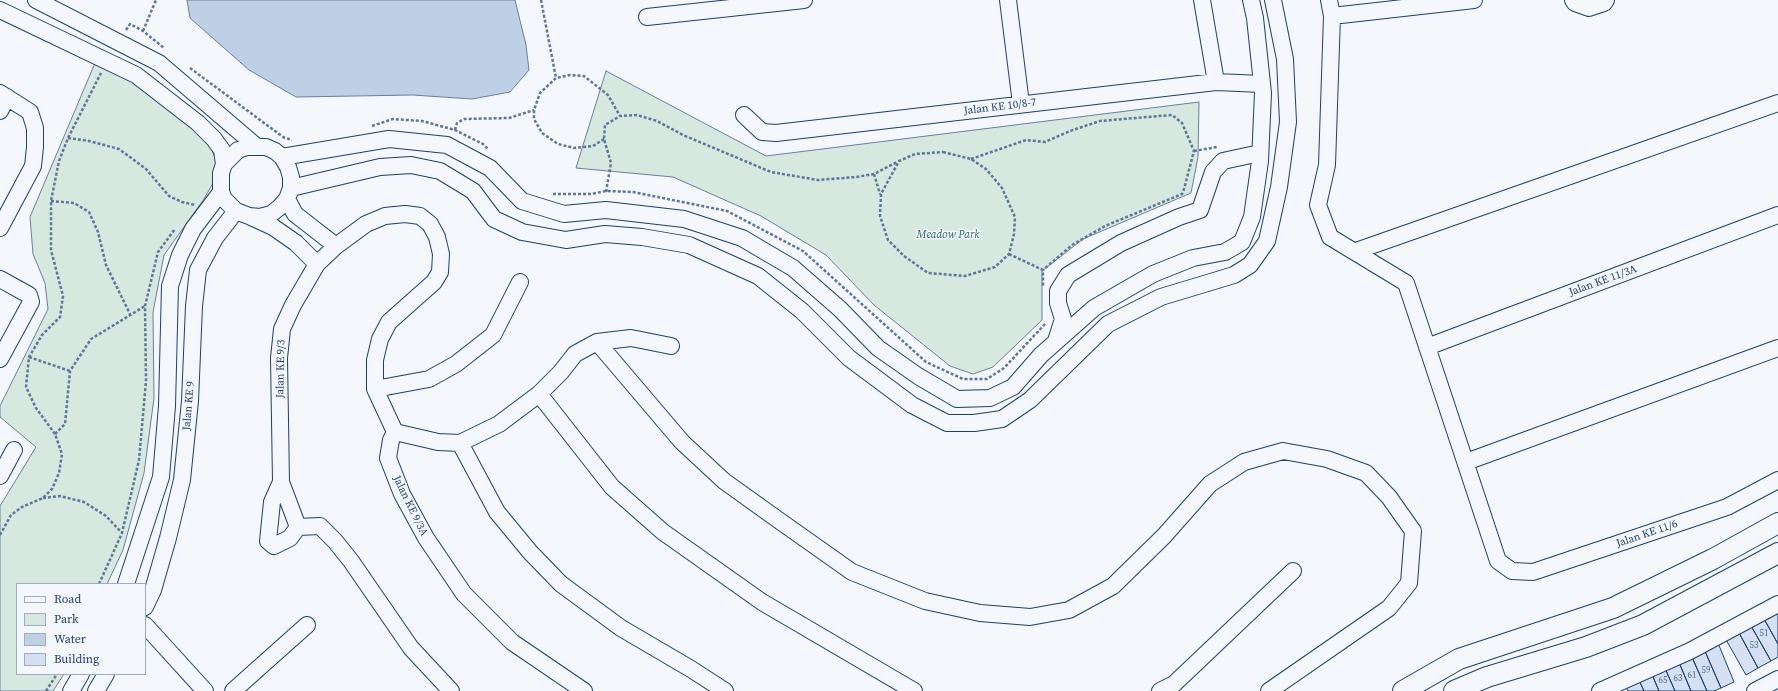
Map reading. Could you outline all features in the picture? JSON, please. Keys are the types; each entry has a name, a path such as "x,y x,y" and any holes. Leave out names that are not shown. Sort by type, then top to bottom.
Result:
{"main road":[{"path":"1403,691 1459,659 1613,608 1712,560 1778,523"},
{"path":"1454,691 1487,677 1586,647 1643,625 1778,553"}],"street":[{"path":"36,0 159,63 256,146"},
{"path":"647,17 804,0"},
{"path":"1008,0 1021,104"},
{"path":"1202,0 1216,82"},
{"path":"282,157 389,139 447,145 490,168 522,201 564,214 606,210 684,219 742,238 793,268 840,309 878,348 918,376 957,399 990,398 1013,387 1041,355 1094,308 1153,274 1193,258 1225,252 1242,242 1252,217 1260,153 1262,84 1255,18 1251,0"},
{"path":"242,214 260,217 271,214 280,207 289,193 380,167 411,165 440,171 473,191 494,219 522,232 566,240 605,234 642,237 689,245 758,276 802,311 849,358 912,405 947,423 974,423 1002,419 1030,400 1108,324 1161,297 1234,275 1250,265 1267,241 1278,187 1288,122 1285,59 1273,0"},
{"path":"1329,0 1332,16 1326,165 1318,205 1330,237 1356,251 1406,283 1466,462 1778,348"},
{"path":"1332,16 1474,0"},
{"path":"1573,0 1575,3 1589,8 1604,3 1606,0"},
{"path":"0,10 136,75 198,123 214,139 222,150 224,164 220,178 221,192 224,199 242,214 274,227 296,243 317,264 336,246 366,224 385,216 405,214 420,216 430,224 438,242 441,254 440,272 434,282 389,322 380,339 375,360 375,389 394,432 438,442 460,443 499,424 539,394 556,378 575,354 597,342 631,338 671,346"},
{"name":"Jalan KE 10/8-7","path":"744,115 762,132 776,133 1216,82 1262,84"},
{"path":"0,228 33,166 35,128 30,112 2,101"},
{"path":"1356,251 1778,103"},
{"path":"224,164 238,150 256,146 266,147 282,157 288,167 291,177 289,193 295,214 336,246"},
{"path":"1056,341 1063,319 1058,303 1058,291 1068,275 1121,243 1179,216 1200,210 1214,172 1223,161 1260,153"},
{"name":"Jalan KE 9","path":"126,583 161,477 167,406 170,286 180,255 193,229 199,205 221,192"},
{"name":"Jalan KE 9","path":"146,605 153,590 168,538 182,480 190,401 194,306 198,270 215,238 242,214"},
{"name":"Jalan KE 11/3A","path":"1427,346 1778,216"},
{"name":"Jalan KE 9/3","path":"281,482 272,502 268,541 274,546 290,538 298,527 281,482 279,358 282,329 293,305 317,264"},
{"path":"0,279 28,295 31,302 0,358"},
{"path":"375,389 429,379 456,364 493,335 520,282"},
{"path":"597,342 682,442 724,481 777,519 852,572 925,602 980,613 1030,617 1069,610 1113,586 1164,536 1210,484 1244,462 1283,451 1327,459 1366,473 1389,497 1414,532 1409,584 1389,608 1269,691"},
{"path":"539,394 612,487 663,532 762,602 914,691"},
{"name":"Jalan KE 9/3A","path":"394,432 388,458 402,494 426,538 464,594 512,642 584,691"},
{"path":"460,443 498,512 530,552 561,584 621,628 691,669 725,691"},
{"path":"0,476 14,450"},
{"name":"Jalan KE 11/6","path":"1466,462 1498,561 1512,571 1534,572 1727,507 1778,480"},
{"path":"298,527 320,526 335,541 351,561 411,648 451,691"},
{"path":"1160,691 1174,684 1293,571"},
{"path":"1600,691 1690,651 1778,604"},
{"path":"233,691 307,625"},
{"path":"146,626 205,691"},
{"path":"71,691 80,675"},
{"path":"96,691 105,675"},
{"path":"1755,691 1778,679"}],"path":[{"path":"143,31 156,0"},
{"path":"541,0 556,78"},
{"path":"43,498 52,489 59,473 62,454 55,434 36,408 26,387 30,358 42,335 60,317 63,296 51,250 51,201 59,161 68,138 108,62"},
{"path":"604,139 593,146 574,148 558,144 542,133 534,119 534,110 540,93 556,78 570,75 584,76 608,95 620,116"},
{"path":"455,130 457,123 464,119 509,118 534,110"},
{"path":"606,210 606,191 610,163 604,139 606,125 620,116 637,115 657,121 683,135 771,172 818,180 874,174 915,154 943,152 971,159 986,169 1002,188 1015,217 1014,234 1009,254 995,267 965,276 928,273 904,256 888,240 880,216 881,194 874,174"},
{"path":"971,159 1026,140 1045,142 1070,131 1100,121 1154,116 1172,116 1182,123 1194,151 1182,194 1136,212 1098,230 1072,245 1043,270"},
{"path":"68,138 89,141 119,149 146,169 169,196 182,202 199,205"},
{"path":"1194,151 1222,146"},
{"path":"881,194 899,161"},
{"path":"51,201 74,203 88,212 98,232 106,265 130,314"},
{"path":"189,210 199,205"},
{"path":"99,583 122,533 139,460 146,382 145,306 158,252 176,228"},
{"path":"55,434 65,424 70,371 91,339 145,306"},
{"path":"30,358 70,371"},
{"path":"0,535 11,515 22,507 43,498 60,496 84,502 106,516 122,533"},
{"path":"46,691 56,675"}],"green space":[{"path":"95,63 137,82 197,131 211,147 216,161 213,183 204,199 164,255 153,312 154,398 144,473 123,550 107,583 16,583 16,675 63,675 53,691 0,691 0,506 36,447 0,417 0,406 48,309 45,283 33,254 30,217"},
{"name":"Meadow Park","path":"606,71 766,156 1199,102 1198,157 1191,193 1083,239 1042,271 1042,320 993,367 973,374 950,366 874,305 826,255 761,216 673,177 576,168"}],"water":[{"path":"187,0 515,0 526,45 529,70 510,92 472,99 413,95 296,97 249,70 190,18"}],"building":[{"path":"1776,610 1778,614 1778,644 1763,617"},
{"path":"1763,617 1778,644 1778,657 1771,661 1750,624"},
{"path":"1750,624 1771,661 1758,668 1738,631"},
{"path":"1738,631 1758,668 1746,675 1725,638"},
{"path":"1718,643 1734,682 1721,688 1704,649"},
{"path":"1704,649 1721,688 1714,691 1707,691 1691,655"},
{"path":"1691,655 1707,691 1691,691 1678,660"},
{"path":"1678,660 1691,691 1675,691 1664,666"},
{"path":"1664,666 1675,691 1659,691 1651,672"},
{"path":"1651,672 1659,691 1644,691 1638,678"},
{"path":"1638,678 1644,691 1628,691 1624,683"}]}
